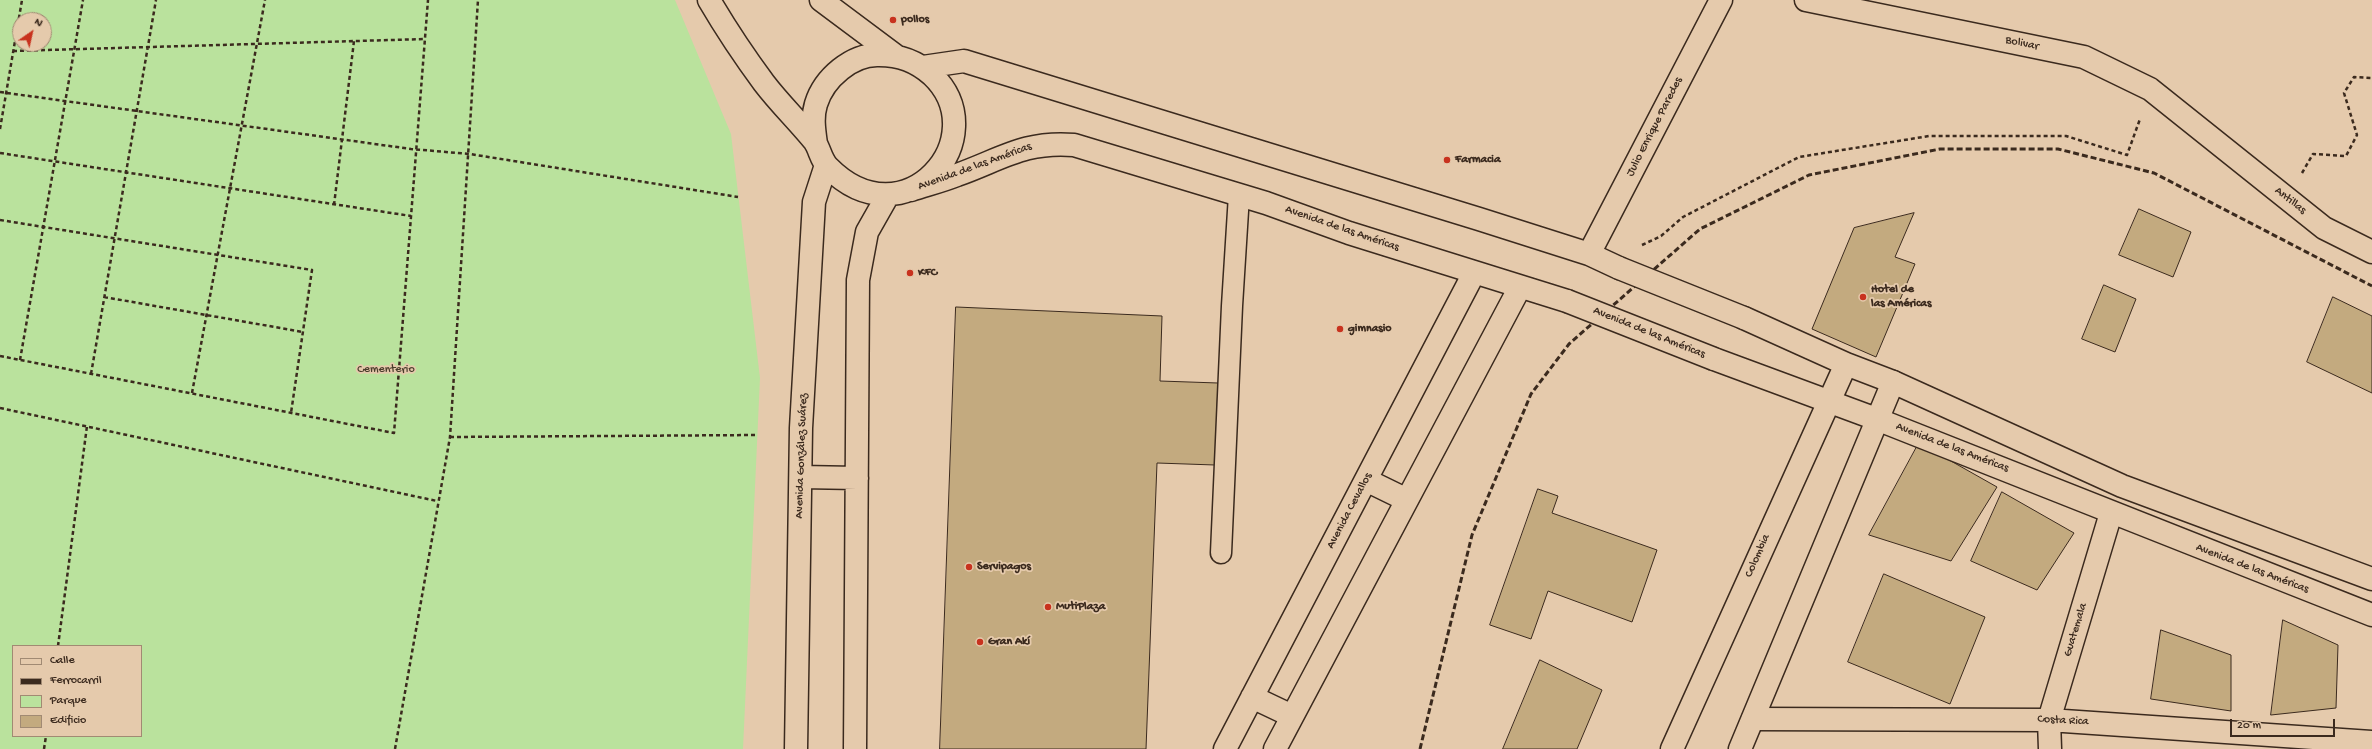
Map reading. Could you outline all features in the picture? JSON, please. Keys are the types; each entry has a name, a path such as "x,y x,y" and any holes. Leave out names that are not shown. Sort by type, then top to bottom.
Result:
{"main road":[{"path":"709,0 733,40 765,84 816,144 826,165 843,182 864,192 888,195 911,190 929,178 943,163 952,143 953,129 949,100 938,82 923,67 896,56 821,0"},
{"name":"Julio Enrique Paredes","path":"1589,254 1721,0"},
{"name":"Bolivar","path":"1806,0 2084,57 2150,89 2214,141"},
{"path":"816,144 813,124 816,103 830,80 839,70 856,60 876,55 896,56"},
{"path":"923,67 964,61 1464,214 1589,254 1619,268 1744,318 1846,364 1893,382 2122,486 2372,579"},
{"name":"Antillas","path":"2214,141 2324,228 2372,252"},
{"name":"Avenida de las Américas","path":"911,190 958,175 1027,147 1052,143 1074,145 1239,195 1474,273 1567,301 1714,359 1984,460 2111,513 2372,616"},
{"name":"Avenida González Suárez","path":"796,749 801,477 814,202 826,165"},
{"path":"855,749 858,280 867,232 888,195"},
{"name":"Avenida Cevallos","path":"1225,749 1474,273"},
{"path":"1275,749 1520,287"},
{"name":"Colombia","path":"1672,749 1846,364"},
{"path":"1740,749 1893,382"},
{"path":"801,477 857,478"},
{"path":"1366,480 1407,500"},
{"name":"Guatemala","path":"2050,749 2049,720 2111,513"},
{"path":"1252,697 1292,716"},
{"name":"Costa Rica","path":"1753,719 2049,720 2372,742"}],"lane":[{"path":"1221,553 1232,306 1239,195"}],"path":[{"path":"20,12 22,0"},
{"path":"20,360 83,0"},
{"path":"91,374 156,0"},
{"path":"192,393 265,0"},
{"path":"0,356 394,433 428,0"},
{"path":"395,749 437,501 450,437 470,154 478,0"},
{"path":"52,50 425,39"},
{"path":"334,205 354,41"},
{"path":"0,129 13,52"},
{"path":"2286,198 2313,154 2346,156 2357,135 2344,93 2354,77 2372,78"},
{"path":"1661,236 1683,217 1799,158 1929,136 2066,136 2127,155 2150,89"},
{"path":"0,92 342,140 470,154 738,197"},
{"path":"0,153 411,216"},
{"path":"0,220 312,270 291,413"},
{"path":"104,297 303,332"},
{"path":"0,408 437,501"},
{"path":"58,645 87,426"},
{"path":"450,437 757,435"},
{"path":"44,749 46,737"}],"green space":[{"name":"Cementerio","path":"0,0 675,0 731,134 760,378 743,749 0,749"}],"building":[{"path":"2139,209 2191,232 2173,277 2119,255"},
{"name":"Hotel de las Américas","path":"1914,213 1895,257 1915,264 1876,357 1812,329 1854,228"},
{"path":"2104,285 2136,299 2115,352 2082,339"},
{"path":"2333,297 2372,316 2372,393 2307,362"},
{"name":"MutiPlaza","path":"956,307 1162,316 1160,381 1218,383 1215,465 1157,463 1146,749 940,749"},
{"path":"1919,443 1997,487 1951,561 1869,535"},
{"path":"1538,489 1558,496 1552,513 1657,550 1632,622 1548,591 1531,639 1490,625"},
{"path":"2002,492 2074,533 2037,590 1971,561"},
{"path":"1884,574 1985,617 1950,704 1848,662"},
{"path":"2283,620 2338,645 2336,708 2271,715"},
{"path":"2161,630 2231,655 2231,711 2151,699"},
{"path":"1540,660 1602,690 1577,749 1503,749"}],"railway":[{"path":"1420,749 1472,535 1531,394 1569,344 1700,229 1809,175 1940,149 2058,149 2154,173 2372,286"}],"place":[{"name":"pollos","path":"893,20"},
{"name":"Farmacia","path":"1447,160"},
{"name":"KFC","path":"910,273"},
{"name":"Hotel de las Américas","path":"1863,297"},
{"name":"gimnasio","path":"1340,329"},
{"name":"Servipagos","path":"969,567"},
{"name":"MutiPlaza","path":"1048,607"},
{"name":"Gran Akí","path":"980,642"}]}
